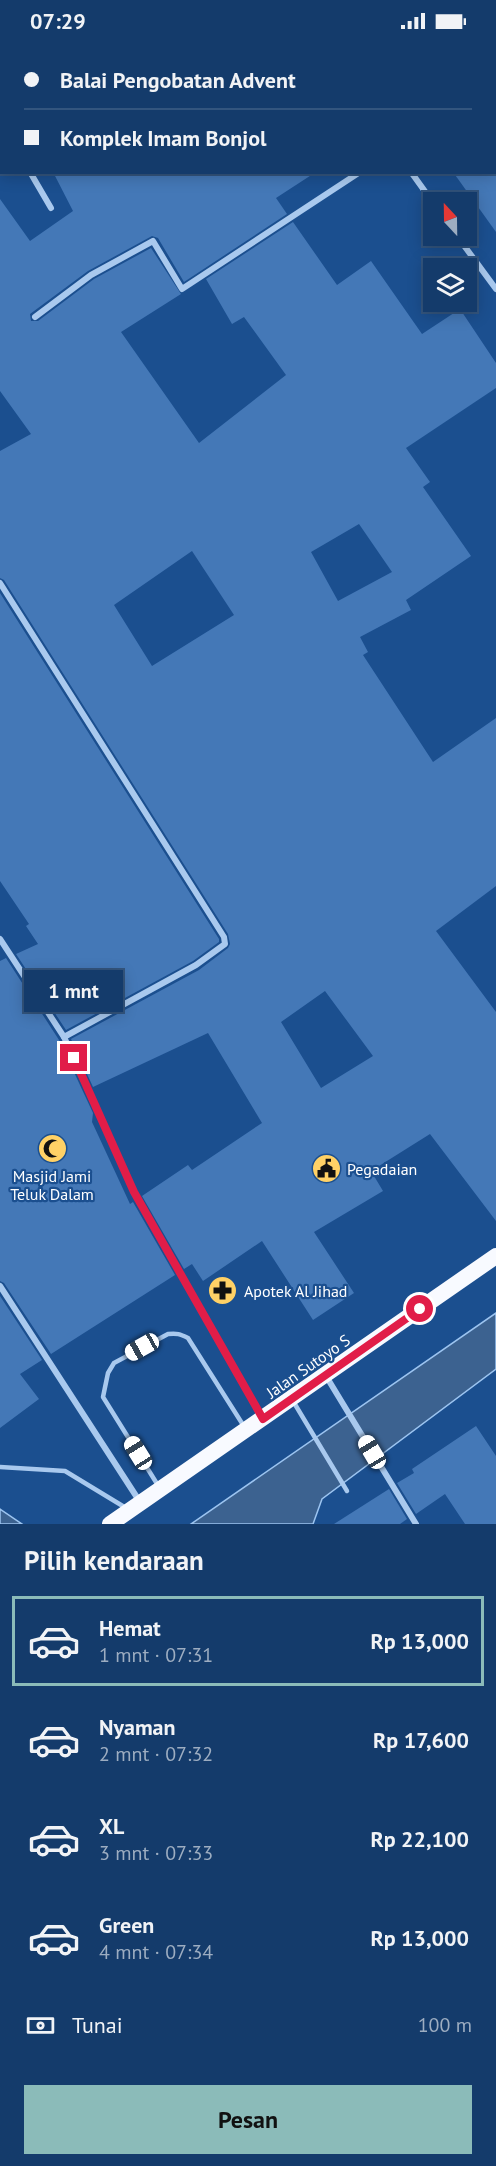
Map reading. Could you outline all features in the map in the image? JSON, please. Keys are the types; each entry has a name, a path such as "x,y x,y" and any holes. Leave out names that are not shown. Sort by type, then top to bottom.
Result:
{"highway":[{"name":"Jalan Sutoyo S","path":"112,1524 496,1256"}],"street":[{"path":"31,174 51,208"},
{"path":"35,317 91,275 153,241 182,289 357,174"},
{"path":"412,174 425,192"},
{"path":"464,246 496,289"},
{"path":"0,583 224,937 225,944 196,965 64,1037"},
{"path":"0,939 64,1037 134,1192 263,1419"},
{"path":"0,1286 136,1507"},
{"path":"326,1376 416,1524"}],"lane":[{"path":"161,1490 103,1397 108,1373 114,1363 168,1334 181,1334 188,1338 246,1430"},
{"path":"292,1399 347,1491"},
{"path":"0,1467 65,1471 136,1507"}],"water":[{"path":"496,1313 496,1369 322,1499 313,1524 191,1524"},
{"path":"0,1509 22,1524 0,1524"}],"building":[{"path":"54,174 313,174 276,198 287,214 184,282 158,238 152,236 88,271 30,314 31,321 38,321 94,279 151,248 181,294 121,332 199,443 286,375 244,317 232,324 206,279 293,222 337,285 371,261 422,334 455,312 462,312 496,363 496,388 406,448 430,482 423,487 471,556 406,600 411,610 360,637 368,652 363,655 433,762 496,718 496,886 436,931 496,1012 496,1221 430,1134 371,1171 383,1191 314,1232 354,1293 313,1320 262,1241 203,1281 192,1264 184,1269 142,1196 188,1165 192,1170 262,1123 208,1033 93,1087 71,1039 199,970 230,944 228,934 4,580 0,578 0,451 31,434 0,391 0,199 30,241 73,211","holes":["359,524 392,572 338,601 311,552","192,551 234,615 152,666 114,605","325,991 373,1056 321,1088 281,1022"]},
{"path":"454,174 496,174 496,232 477,205 477,192 467,192"},
{"path":"0,593 219,939 219,942 193,961 66,1030 16,954 38,944 26,926 29,924 0,881"},
{"name":"Masjid Jami Teluk Dalam","path":"6,958 59,1040 93,1113 92,1122 130,1204 133,1202 175,1275 51,1354 4,1283 0,1281 0,961"},
{"path":"0,1296 42,1360 20,1374 39,1399 0,1428"},
{"path":"476,1426 496,1456 496,1524 465,1524 445,1494 416,1514 397,1483 414,1473 412,1469"},
{"path":"389,1489 407,1519 400,1524 334,1524"}],"place":[{"name":"Masjid Jami Teluk Dalam","path":"52,1148"},
{"name":"Pegadaian","path":"326,1169"},
{"name":"Apotek Al Jihad","path":"223,1291"}],"route":[{"path":"74,1058 134,1192 263,1419 420,1309"}]}
